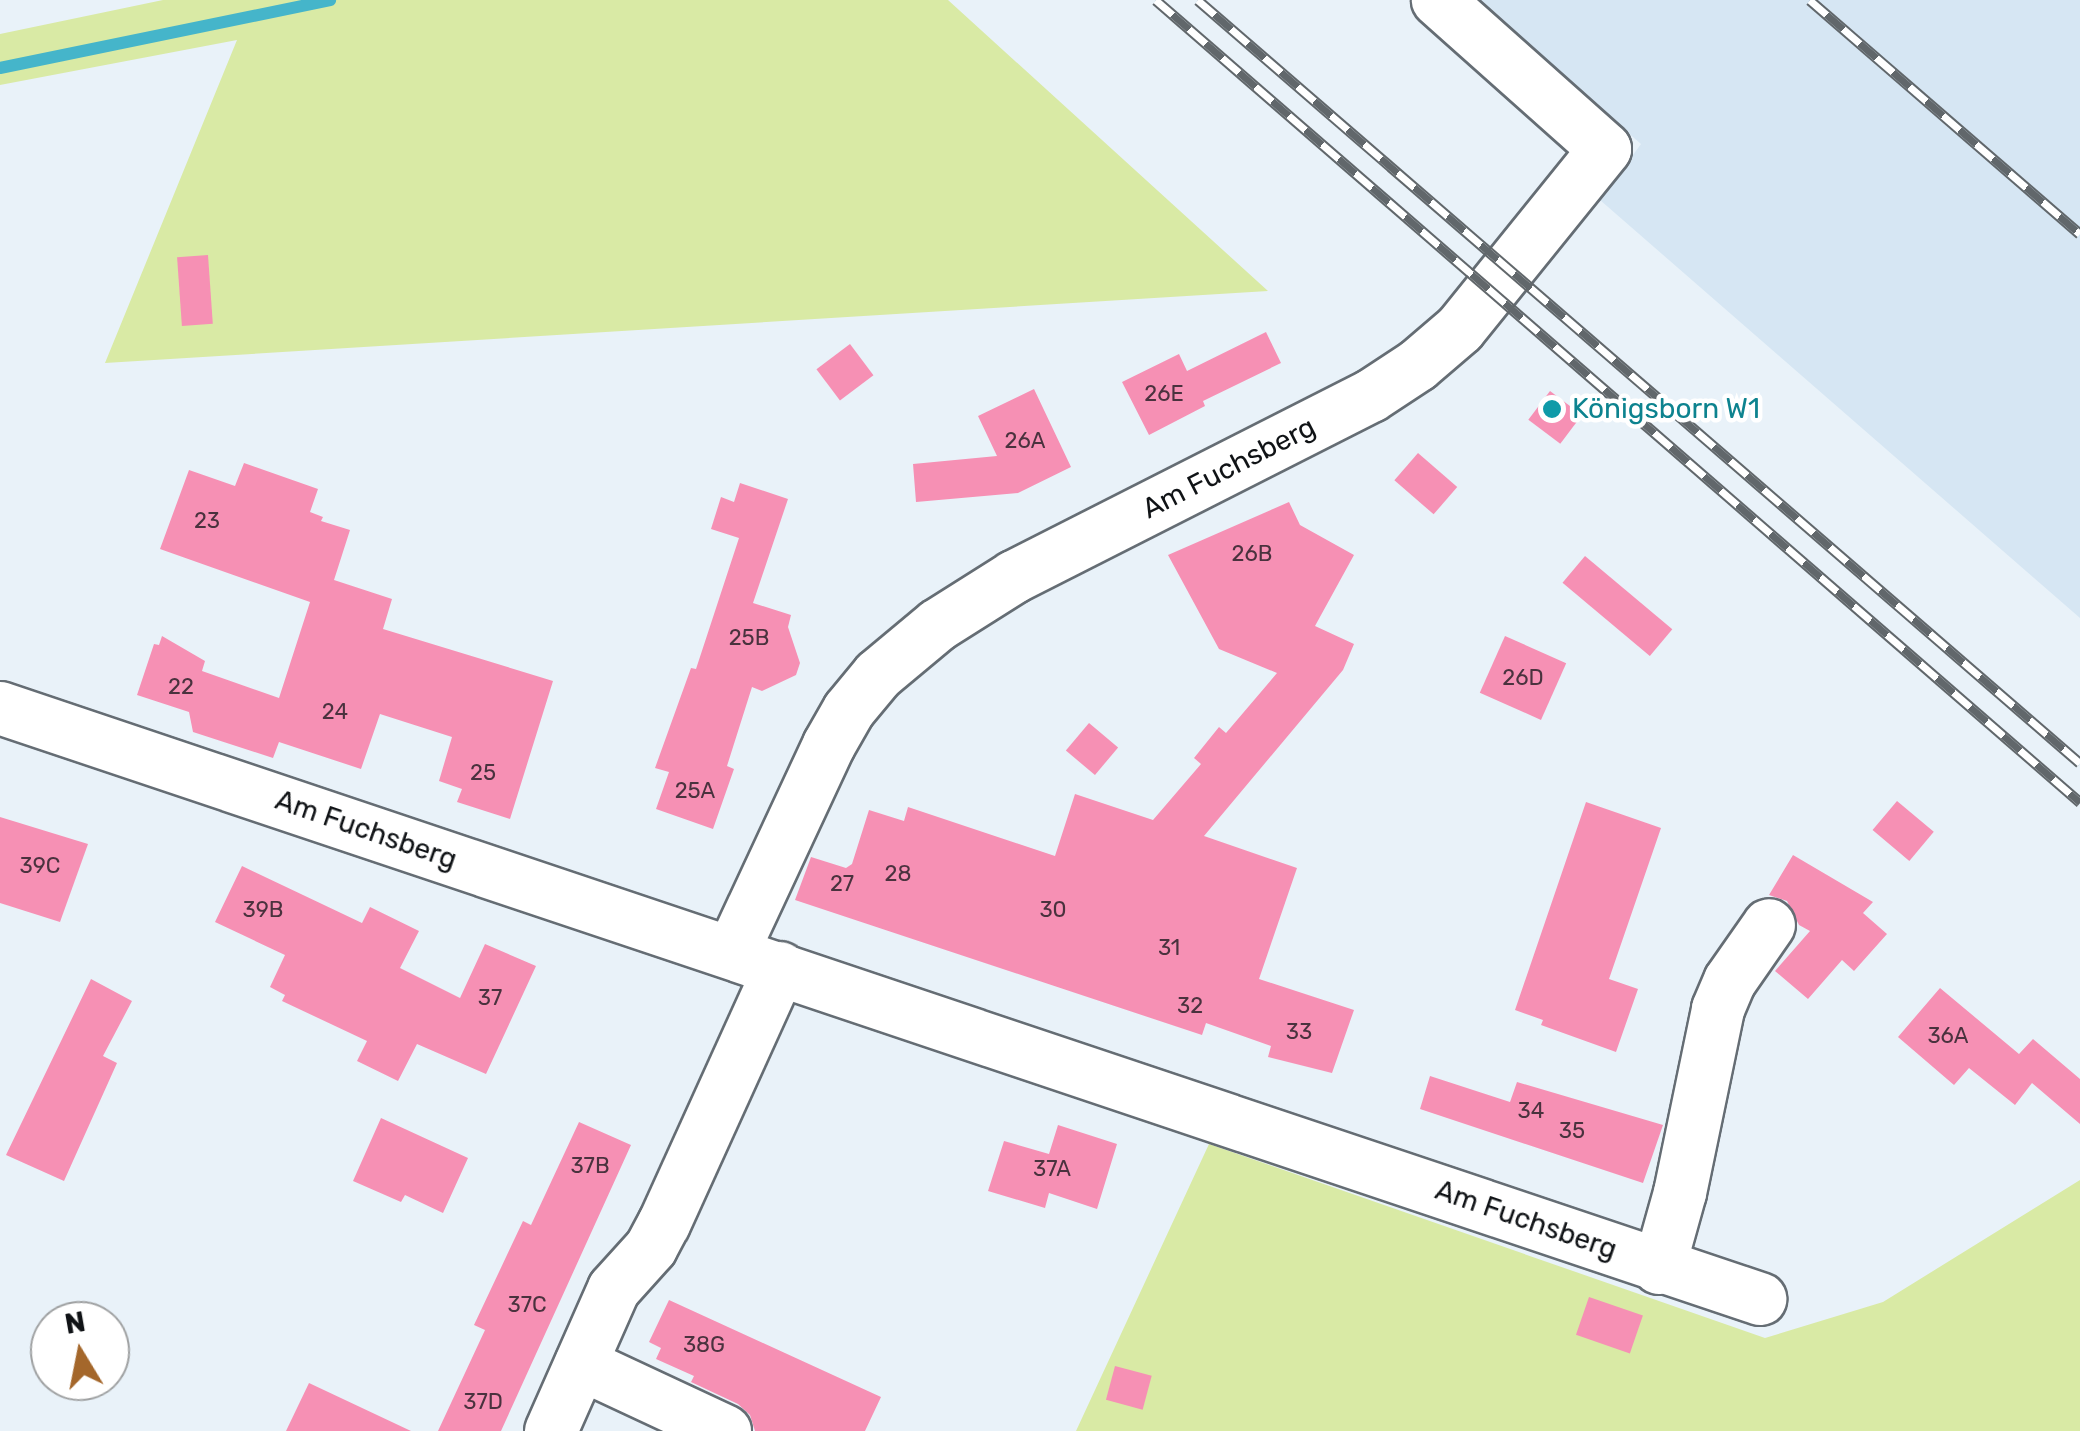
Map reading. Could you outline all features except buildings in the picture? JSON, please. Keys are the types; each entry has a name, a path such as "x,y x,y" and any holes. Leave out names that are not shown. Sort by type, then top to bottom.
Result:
{"street":[{"name":"Am Fuchsberg","path":"551,1431 614,1289 651,1248 664,1224 829,746 849,710 878,674 938,625 1014,577 1372,396 1418,364 1460,329 1605,149 1438,0"},
{"name":"Am Fuchsberg","path":"0,708 1659,1268 1760,1298"},
{"path":"1659,1268 1680,1193 1718,1009 1730,981 1770,926"},
{"path":"581,1364 724,1431"}],"shaded area":[{"path":"1475,0 2080,0 2080,618 1600,200 1641,144"}],"green space":[{"path":"163,0 948,0 1268,291 105,363 237,40 0,85 0,34"},
{"path":"1209,1144 1765,1338 1883,1302 2080,1180 2080,1431 1076,1431"}],"waterway":[{"path":"0,68 330,0"}],"railway":[{"path":"1156,0 2080,802"},
{"path":"1198,0 2080,763"},
{"path":"1810,0 2080,234"}],"place":[{"name":"Königsborn W1","path":"1552,409"}]}
